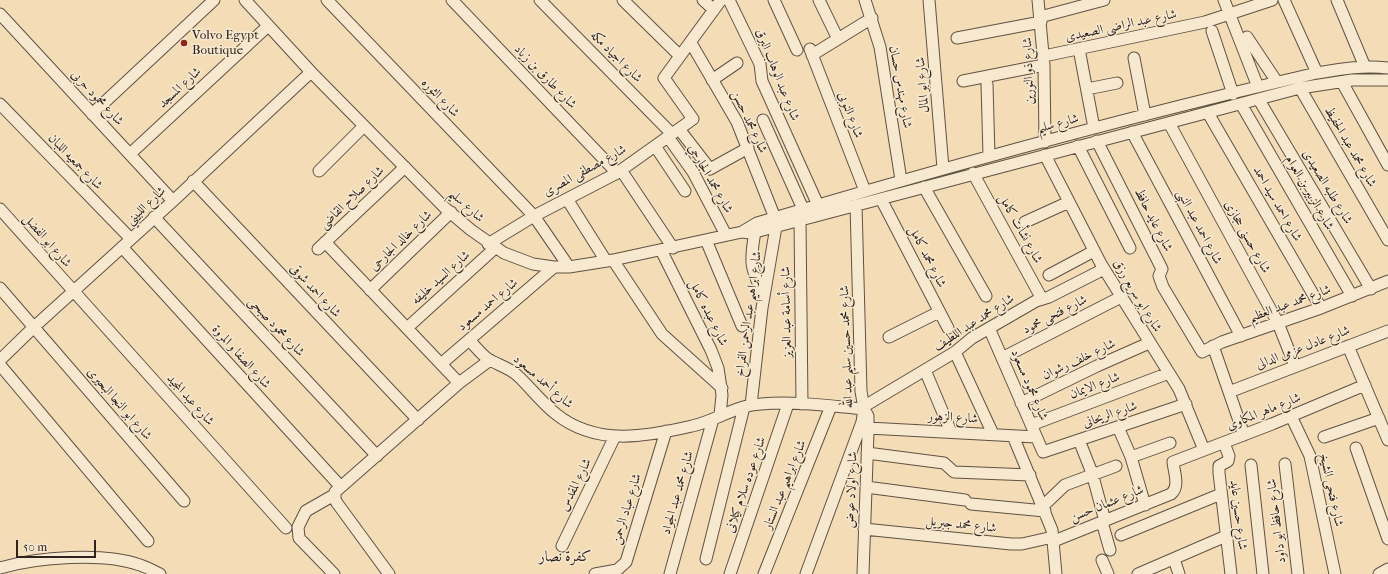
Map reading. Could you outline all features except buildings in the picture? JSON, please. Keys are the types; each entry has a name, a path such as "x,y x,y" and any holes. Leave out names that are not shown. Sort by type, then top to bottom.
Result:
{"street":[{"path":"92,114 214,0"},
{"name":"شارع سليم","path":"245,0 311,72 451,212 491,246 518,259 554,267 569,267 609,261 726,235 742,232 755,232 803,209 943,168 1094,128 1317,73 1365,67 1388,68"},
{"name":"شارع الثوره","path":"327,0 534,216 569,267"},
{"name":"شارع طارق بن زياد","path":"452,0 619,171 673,248"},
{"name":"شارع اجياد مكه","path":"540,0 673,133"},
{"path":"623,0 680,56 721,0"},
{"path":"703,0 714,10"},
{"name":"شارع عبد الوهاب البرق","path":"729,0 760,64 762,81 818,205"},
{"path":"774,0 797,50"},
{"path":"819,0 835,33"},
{"name":"شارع مهندس حسان","path":"865,0 880,47 901,180"},
{"name":"شارع ابو المال","path":"929,0 943,168"},
{"name":"شارع ذو النورين","path":"1038,0 1044,60 1045,142"},
{"path":"957,38 1040,20 1104,0"},
{"path":"1224,0 1258,87"},
{"name":"شارع عبد الراضى الصعيدى","path":"963,81 1044,60 1079,49 1206,22 1272,0"},
{"path":"1284,0 1317,73"},
{"path":"1336,0 1365,67"},
{"name":"شارع محمود حربى","path":"0,14 173,201"},
{"name":"شارع النوبى","path":"865,191 811,52 872,18"},
{"name":"شارع المسجد","path":"130,154 268,26"},
{"path":"1212,31 1233,94"},
{"path":"1247,37 1277,82"},
{"name":"شارع محمد حسن","path":"691,43 737,122 775,222"},
{"path":"1079,49 1094,128"},
{"name":"شارع مصطفى المصرى","path":"491,246 534,216 619,171 693,119 664,78 680,56"},
{"path":"1134,58 1145,115"},
{"path":"712,80 737,64"},
{"name":"شارع اللبيني","path":"0,360 72,291 173,201 311,72"},
{"name":"شارع سليم","path":"742,232 753,224 800,220 1300,88 1342,82 1388,80"},
{"path":"1342,82 1388,165"},
{"path":"1087,89 1117,83"},
{"path":"987,84 989,156"},
{"name":"شارع محمد عبد الحفيظ","path":"1300,88 1388,240"},
{"name":"شارع طلبه الصعيدى","path":"1259,100 1371,288"},
{"name":"شارع جمعيه اللبان","path":"0,104 131,239"},
{"name":"شارع الزبير بن العوام","path":"1241,104 1352,296"},
{"name":"شارع احمد سيد احمد","path":"1208,113 1320,308"},
{"path":"763,120 803,209"},
{"name":"شارع حسنى حجازى","path":"1169,123 1278,323 1295,366"},
{"path":"319,171 364,126"},
{"name":"شارع احمد عبد النبى","path":"1132,132 1241,336"},
{"path":"673,133 710,169 748,148"},
{"name":"شارع محمد الجارحي","path":"673,133 726,235"},
{"name":"شارع عايد حافظ","path":"1097,141 1162,269 1159,276 1163,287 1202,352"},
{"path":"655,146 685,191"},
{"path":"1078,146 1130,248"},
{"name":"شارع ابو سريع رزق","path":"1045,155 1104,269 1169,373 1186,404 1204,450"},
{"name":"شارع صلاح القاضى","path":"370,290 322,246 405,166"},
{"name":"شارع نشأت كامل","path":"972,174 1042,299"},
{"name":"شارع احمد شوقى","path":"193,182 418,420"},
{"path":"924,187 986,296"},
{"path":"567,199 609,261 662,334 722,388"},
{"name":"شارع محمد كامل","path":"881,199 948,328"},
{"path":"1025,222 1069,202"},
{"name":"شارع محمد حسين سليم عبد الله","path":"806,574 862,422 864,408 860,391 856,205"},
{"name":"شارع ابو الفضل","path":"0,209 72,291"},
{"name":"شارع خالد الجارحى","path":"370,290 451,212"},
{"name":"شارع محمود صبحى","path":"154,217 377,456"},
{"name":"شارع أسامة عبد العزيز","path":"800,220 802,404"},
{"name":"شارع ابراهيم عبد الرحمن الفراخ","path":"748,406 775,222"},
{"path":"755,232 750,258 764,297"},
{"path":"706,240 742,326"},
{"name":"شارع السيد خليفه","path":"407,328 491,246"},
{"name":"شارع الصفا و المروة","path":"122,247 337,491 337,503 390,574"},
{"name":"شارع عبده كامل","path":"661,250 712,350 718,368 722,388 717,417"},
{"path":"1049,275 1094,251"},
{"name":"شارع احمد مسعود","path":"440,364 554,267"},
{"name":"شارع محمد عبد اللطيف","path":"864,408 955,352 972,338 989,328 1036,301 1104,269"},
{"name":"شارع محمد عبد العظيم","path":"1202,352 1212,346 1388,282"},
{"name":"شارع ابو النجا البحيرى","path":"0,288 184,501"},
{"path":"370,290 459,383"},
{"name":"شارع عبد المجيد","path":"72,291 286,528"},
{"name":"شارع فتحى محمود","path":"1002,358 1121,298"},
{"path":"889,337 939,312"},
{"name":"شارع محمود مسعود","path":"989,328 1043,452"},
{"name":"شارع عادل عزمى الدالى","path":"1229,392 1388,331"},
{"name":"شارع أحمد مسعود","path":"469,340 490,360 509,369 556,414 574,427 594,433 615,436 646,435 699,425 748,406 802,404 864,408"},
{"name":"شارع خلف رشوان","path":"1021,403 1097,366 1149,343"},
{"path":"1212,346 1244,435"},
{"path":"1348,346 1388,440"},
{"path":"955,352 993,434"},
{"path":"334,574 299,538 298,527 306,510 337,491 459,383 490,360"},
{"path":"0,365 148,542"},
{"path":"925,370 952,432"},
{"name":"شارع الايمان","path":"1031,425 1169,373"},
{"name":"شارع ماهر المكاوى","path":"1171,494 1175,491 1176,486 1173,462 1244,435 1365,385"},
{"name":"شارع عوده سلام كيلانى","path":"730,574 788,404"},
{"name":"شارع الريحانى","path":"1043,452 1186,404"},
{"path":"706,559 748,406"},
{"name":"شارع ابراهيم عبد الستار","path":"764,574 831,406"},
{"name":"شارع اولاد عوض","path":"863,574 868,428 868,416 864,408"},
{"name":"شارع فتحى الشيخ","path":"1291,416 1310,456 1335,574"},
{"name":"شارع محمد عبد الجواد","path":"670,574 717,417"},
{"path":"1324,437 1379,418"},
{"path":"1118,427 1132,457 1145,504"},
{"name":"شارع الزهور","path":"868,428 1036,437"},
{"name":"شارع عباد الرحمن","path":"595,574 617,570 626,562 666,431"},
{"name":"شارع المقدس","path":"562,546 615,436"},
{"path":"1013,436 1044,508 1054,539 1056,574"},
{"path":"1079,440 1092,473 1110,550"},
{"path":"1132,457 1170,443"},
{"name":"شارع حسين عايد","path":"1224,443 1229,456 1228,461 1219,466 1231,574"},
{"path":"1356,448 1388,539"},
{"path":"867,453 944,463 954,472 1030,475"},
{"name":"شارع حافظ ابو داود","path":"1285,464 1298,574"},
{"path":"1252,465 1263,574"},
{"path":"1044,508 1065,485 1092,473 1116,466"},
{"path":"866,487 968,502 1044,508"},
{"name":"شارع عثمان حسن","path":"1054,539 1171,494"},
{"path":"1120,535 1221,494"},
{"name":"شارع محمد جبريل","path":"864,529 1011,544 1022,544 1054,539"},
{"path":"1138,574 1226,536"},
{"path":"0,568 33,561 86,558 140,564 160,574"},
{"path":"1174,559 1179,574"},
{"path":"1102,560 1108,574"},
{"path":"1379,574 1388,569"}],"place":[{"name":"Volvo Egypt Boutique","path":"184,43"}],"district":[{"name":"كفرة نصار","path":"565,557"}]}
